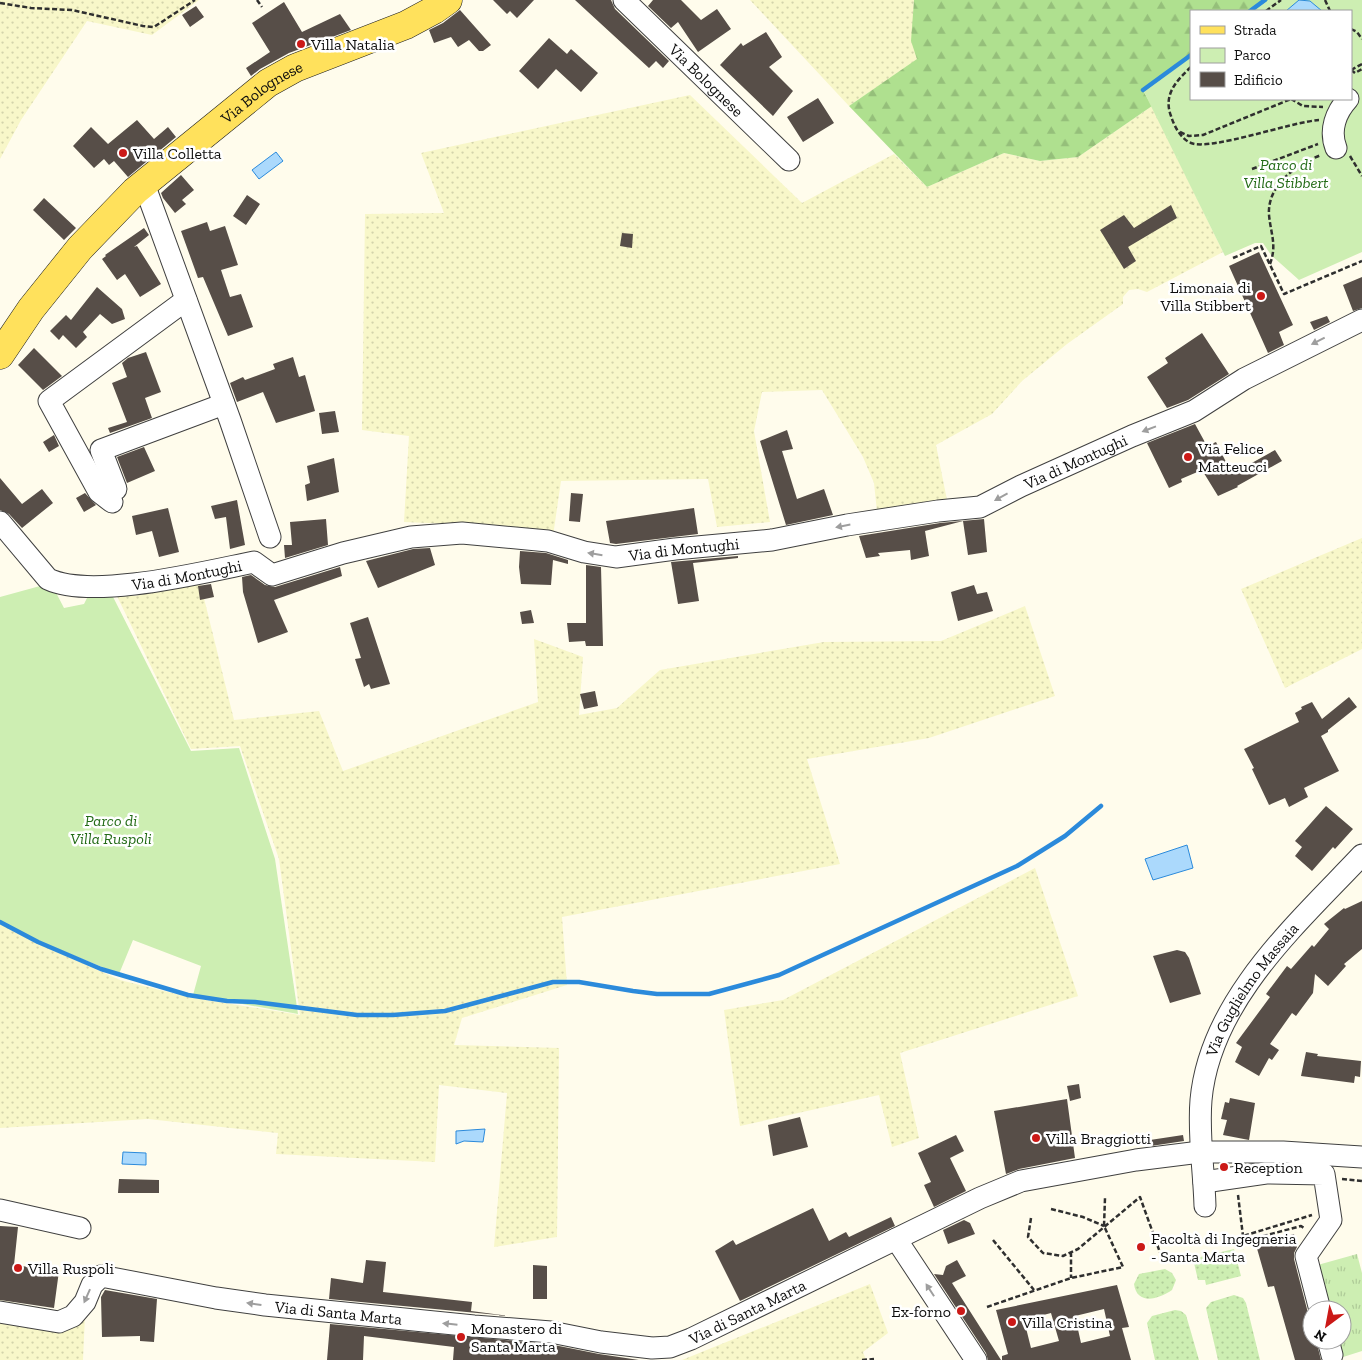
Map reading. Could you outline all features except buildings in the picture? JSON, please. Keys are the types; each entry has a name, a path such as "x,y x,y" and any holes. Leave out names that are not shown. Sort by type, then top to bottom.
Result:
{"main road":[{"name":"Via Bolognese","path":"0,355 31,309 80,248 144,184 268,83 294,68 406,25 448,0"}],"street":[{"name":"Via Bolognese","path":"624,0 790,160"},
{"path":"144,184 270,537"},
{"path":"186,300 49,401 99,492 114,495 101,450 224,404"},
{"name":"Via di Montughi","path":"0,522 48,579 58,584 88,586 140,584 254,562 272,575 343,554 411,537 462,533 548,541 584,552 616,557 675,549 772,540 855,524 938,511 980,507 1021,486 1132,436 1194,411 1244,379 1362,320"},
{"name":"Via Guglielmo Massaia","path":"1205,1206 1200,1152 1200,1102 1204,1079 1218,1035 1234,1003 1275,948 1362,855"},
{"name":"Via di Santa Marta","path":"0,1312 59,1322 67,1320 85,1302 92,1285 101,1276 216,1298 265,1305 551,1332 601,1342 652,1348 670,1347 692,1339 1021,1180 1136,1160 1200,1152 1283,1152 1362,1157"},
{"path":"1204,1182 1266,1173 1324,1174 1331,1220 1306,1256 1317,1300"},
{"path":"0,1210 80,1228"},
{"path":"896,1239 976,1360"}],"path":[{"path":"1,2 31,8 72,10 143,26 154,26 195,0"},
{"path":"257,0 262,6"},
{"path":"1267,10 1281,0"},
{"path":"1352,30 1362,34"},
{"path":"1357,32 1362,39"},
{"path":"1190,68 1176,83 1168,99 1170,116 1182,137 1188,142 1202,146 1315,120 1325,120 1339,129"},
{"path":"1177,129 1189,136 1203,135 1289,100"},
{"path":"1293,100 1303,106 1323,107 1339,129 1362,176"},
{"path":"1252,169 1339,129"},
{"path":"1270,264 1274,247 1269,213 1272,195 1280,183 1308,160 1339,129"},
{"path":"1233,258 1261,246 1284,294 1362,261"},
{"path":"1235,1178 1243,1236 1241,1242 1288,1229"},
{"path":"1333,1178 1362,1181"},
{"path":"1031,1218 1028,1237 1043,1253 1063,1256 1078,1249 1140,1197 1162,1258"},
{"path":"987,1306 1071,1278 1123,1267 1104,1226 1105,1198"},
{"path":"1051,1209 1083,1217 1104,1226"},
{"path":"1243,1236 1329,1210"},
{"path":"993,1240 1034,1290"},
{"path":"1071,1252 1071,1278"},
{"path":"862,1360 874,1359"}],"green space":[{"path":"0,0 199,0 152,35 87,21 21,120 0,159"},
{"path":"750,0 914,0 912,40 918,59 849,106"},
{"path":"914,0 1269,0 1254,10 1190,10 1190,58 1144,92 1152,106 1078,157 1040,161 1004,153 927,187 849,106 917,59 911,41"},
{"name":"Parco di Villa Stibbert","path":"1269,0 1362,0 1362,252 1299,280 1271,255 1263,243 1255,243 1225,256 1144,92 1190,58 1190,100 1352,100 1352,10 1254,10"},
{"path":"690,95 802,203 894,154 927,187 1004,153 1040,161 1078,157 1152,106 1223,252 1147,292 1138,289 1129,290 1123,297 1123,304 1067,344 1022,381 992,414 936,445 949,510 878,521 874,483 863,457 822,390 762,392 754,431 770,522 717,527 708,479 561,481 553,536 478,525 404,522 409,436 362,430 365,214 444,213 421,153"},
{"path":"1362,538 1362,649 1285,688 1241,589"},
{"path":"200,582 234,720 319,711 343,771 538,702 534,639 583,657 579,715 617,708 660,670 824,642 941,641 1025,606 1055,696 929,738 807,759 840,864 562,917 567,985 462,1018 454,1045 559,1048 557,1237 494,1247 507,1093 439,1085 435,1162 276,1154 278,1133 148,1119 0,1128 0,922 32,941 120,980 188,997 300,1015 279,859 240,746 191,749 115,592 135,596"},
{"name":"Parco di Villa Ruspoli","path":"51,583 64,608 84,604 91,590 109,589 191,751 239,748 275,859 298,1014 193,995 201,966 133,940 119,974 34,939 0,920 0,597"},
{"path":"1035,868 1078,996 900,1053 919,1138 892,1147 879,1095 740,1126 724,1010 783,1000"},
{"path":"1234,1249 1241,1276 1206,1285 1205,1280 1198,1280 1194,1263 1196,1258"},
{"path":"1357,1254 1362,1273 1362,1351 1340,1358 1338,1350 1352,1350 1352,1300 1324,1300 1314,1266"},
{"path":"1165,1269 1172,1273 1176,1280 1172,1290 1161,1296 1149,1299 1139,1295 1134,1284 1139,1274"},
{"path":"870,1284 888,1333 863,1352 866,1360 682,1360"},
{"path":"1234,1295 1243,1298 1246,1303 1260,1360 1218,1360 1206,1308 1211,1302"},
{"path":"0,1300 85,1316 83,1360 0,1360"},
{"path":"1175,1310 1181,1311 1186,1315 1199,1360 1155,1360 1147,1323 1152,1316"}],"water":[{"path":"1299,0 1310,1 1321,10 1287,10"},
{"path":"276,152 283,161 259,179 252,170"},
{"path":"1187,845 1193,868 1153,880 1145,859"},
{"path":"485,1129 483,1142 464,1141 456,1144 456,1131"},
{"path":"123,1152 146,1153 146,1165 122,1164"}],"waterway":[{"path":"1251,10 1265,0"},
{"path":"1143,90 1190,56"},
{"path":"0,922 38,942 101,969 188,995 357,1015 393,1015 445,1011 553,982 579,982 657,994 709,994 779,975 1017,866 1065,836 1101,806"}],"place":[{"name":"Villa Natalia","path":"301,44"},
{"name":"Villa Colletta","path":"123,153"},
{"name":"Limonaia di Villa Stibbert","path":"1261,296"},
{"name":"Via Felice Matteucci","path":"1188,457"},
{"name":"Villa Braggiotti","path":"1036,1138"},
{"name":"Reception","path":"1224,1167"},
{"name":"Facoltà di Ingegneria - Santa Marta","path":"1141,1247"},
{"name":"Villa Ruspoli","path":"18,1268"},
{"name":"Ex-forno","path":"961,1311"},
{"name":"Villa Cristina","path":"1012,1322"},
{"name":"Monastero di Santa Marta","path":"461,1337"}]}
